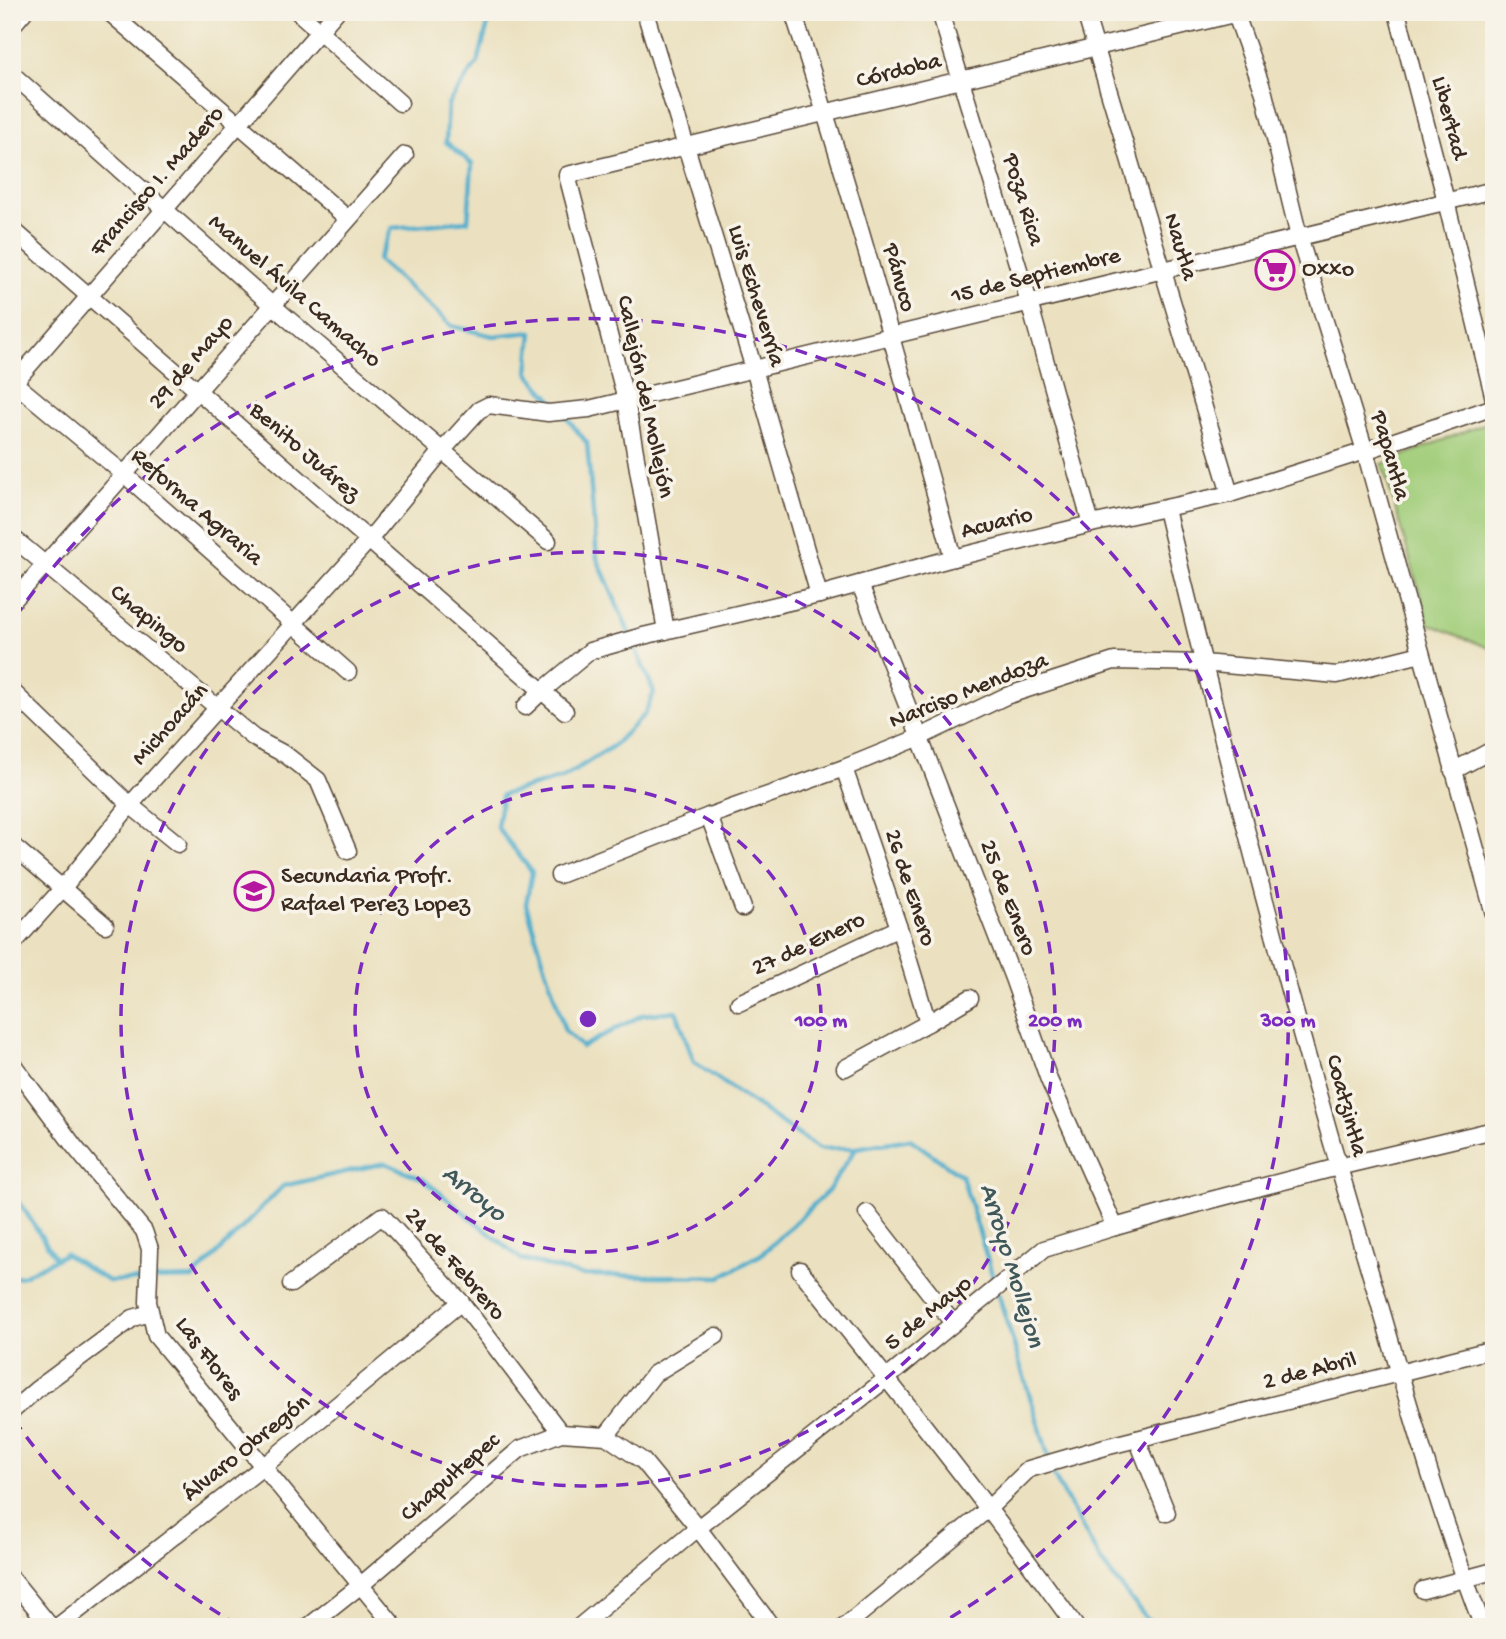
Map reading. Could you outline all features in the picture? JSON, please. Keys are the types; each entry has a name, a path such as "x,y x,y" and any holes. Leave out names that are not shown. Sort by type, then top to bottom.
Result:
{"street":[{"path":"12,26 24,12"},
{"path":"109,12 348,219"},
{"path":"298,12 400,103"},
{"name":"Francisco I. Madero","path":"13,383 336,12"},
{"name":"Luis Echeverría","path":"645,12 754,369 819,595"},
{"name":"Pánuco","path":"793,12 826,113 953,558"},
{"name":"Poza Rica","path":"940,12 1029,302 1091,524"},
{"name":"Nautla","path":"1085,12 1230,494"},
{"name":"Libertad","path":"1397,12 1494,399"},
{"name":"Córdoba","path":"567,175 1237,13"},
{"name":"Papantla","path":"1237,13 1264,93 1299,237 1365,451 1494,914"},
{"name":"Manuel Ávila Camacho","path":"12,74 272,306 548,541"},
{"name":"29 de Mayo","path":"12,602 405,155"},
{"name":"Callejón del Mollejón","path":"567,175 626,400 666,631"},
{"name":"15 de Septiembre","path":"489,405 548,413 589,409 1494,190"},
{"name":"Benito Juárez","path":"12,229 565,711"},
{"name":"Reforma Agraria","path":"13,383 124,474 348,672"},
{"name":"Michoacán","path":"12,945 130,806 369,540 442,451 479,410 489,405"},
{"name":"Acuario","path":"525,707 590,651 1091,524 1230,494 1494,407"},
{"name":"Coatzintla","path":"1166,509 1273,931 1338,1167 1443,1515 1483,1627"},
{"name":"Chapingo","path":"12,537 254,738 286,755 318,780 348,851"},
{"name":"25 de Enero","path":"860,584 1013,978 1049,1080 1115,1227"},
{"name":"Narciso Mendoza","path":"559,875 709,816 844,768 920,737 1006,696 1114,661 1203,663 1337,675 1421,654"},
{"path":"12,691 130,806 178,844"},
{"path":"1453,771 1494,749"},
{"name":"26 de Enero","path":"844,768 899,928 928,1023"},
{"path":"709,816 743,908"},
{"path":"12,845 105,925"},
{"name":"27 de Enero","path":"739,1003 899,928"},
{"path":"845,1068 970,998"},
{"name":"Las Flores","path":"12,1063 74,1146 144,1231 150,1249 149,1308 156,1336 395,1627"},
{"name":"5 de Mayo","path":"579,1627 1044,1249 1115,1227 1338,1167 1494,1130"},
{"path":"867,1213 960,1318"},
{"name":"24 de Febrero","path":"291,1284 382,1216 461,1302 561,1433"},
{"path":"800,1270 887,1378 1076,1627"},
{"name":"Álvaro Obregón","path":"57,1627 264,1466 461,1302"},
{"path":"12,1411 36,1390 149,1308"},
{"path":"716,1336 654,1374 606,1436 643,1461 698,1528 772,1627"},
{"name":"2 de Abril","path":"844,1627 988,1509 1028,1469 1105,1447 1494,1349"},
{"name":"Chapultepec","path":"308,1627 361,1586 520,1449 561,1433 606,1436"},
{"path":"1137,1439 1167,1513"},
{"path":"1423,1590 1494,1571"},
{"path":"12,1579 51,1627"}],"green space":[{"path":"1494,420 1494,650 1429,624 1382,464"}],"waterway":[{"name":"Arroyo Mollejon","path":"491,12 478,62 448,104 446,142 472,164 468,221 392,228 378,260 452,326 493,336 532,332 528,372 558,407"},
{"name":"Arroyo Mollejon","path":"566,417 587,443 597,558 630,635"},
{"name":"Arroyo Mollejon","path":"633,643 654,692 645,714 613,746 564,777 502,795 497,827 532,872 526,904 565,1031 582,1047 642,1015 676,1011 694,1062 819,1149 856,1148 910,1139 962,1176 995,1284"},
{"name":"Arroyo","path":"154,1279 193,1278 283,1186 385,1163 423,1179 521,1259 581,1275 720,1277 762,1254 828,1191 856,1148"},
{"name":"Arroyo","path":"12,1200 20,1203 56,1259"},
{"name":"Arroyo","path":"12,1278 23,1276 65,1254 108,1281 145,1280"},
{"name":"Arroyo Mollejon","path":"998,1293 1049,1458"},
{"name":"Arroyo Mollejon","path":"1051,1467 1102,1563 1146,1618 1157,1627"}],"place":[{"name":"Oxxo","path":"1275,270"},
{"name":"Secundaria Profr. Rafael Perez Lopez","path":"254,891"}]}
